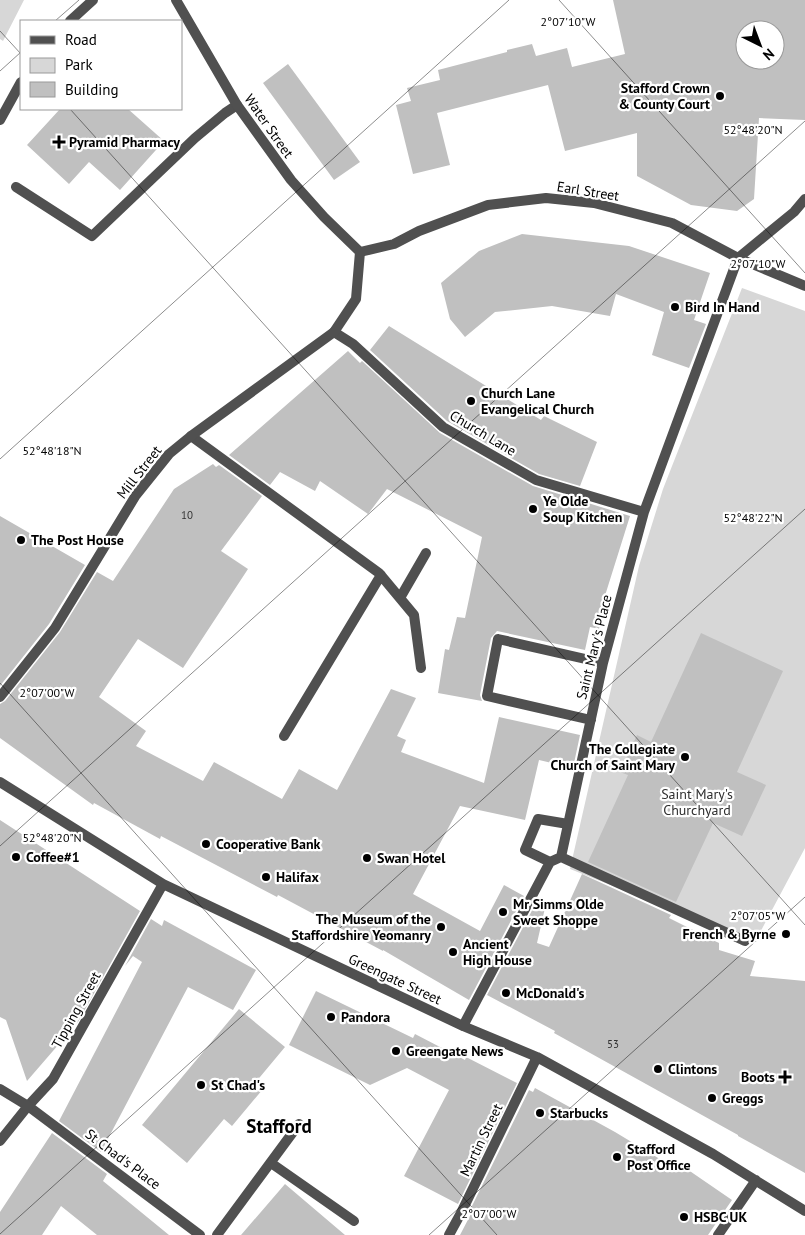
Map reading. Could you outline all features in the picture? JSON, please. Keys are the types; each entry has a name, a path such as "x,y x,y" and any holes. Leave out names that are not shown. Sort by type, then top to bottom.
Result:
{"street":[{"path":"71,20 92,0"},
{"name":"Water Street","path":"176,0 237,105 291,180 324,217 360,252"},
{"path":"0,120 20,84"},
{"path":"16,187 92,236 195,138 237,105"},
{"name":"Earl Street","path":"360,252 394,244 418,231 488,205 546,198 594,203 672,223 738,258 805,286"},
{"path":"738,258 794,212 805,199"},
{"name":"Mill Street","path":"0,697 56,628 136,495 169,454 334,332 356,299 360,252"},
{"name":"Saint Mary's Place","path":"561,857 603,663 644,512 738,258"},
{"name":"Church Lane","path":"334,332 352,344 443,427 536,480 644,512"},
{"path":"191,436 381,575 414,615 421,668"},
{"path":"400,598 426,553"},
{"path":"284,736 381,575"},
{"path":"591,720 487,696 498,639 603,663"},
{"name":"Greengate Street","path":"0,782 163,884 463,1026 537,1057 713,1154 805,1211"},
{"path":"550,862 526,850 538,819 568,824"},
{"path":"463,1026 550,862 561,857 745,941"},
{"name":"Tipping Street","path":"0,1141 53,1079 163,884"},
{"name":"Martin Street","path":"449,1235 537,1057"},
{"name":"St Chad's Place","path":"0,1089 28,1106 200,1235"},
{"path":"217,1235 299,1124"},
{"path":"271,1162 354,1221"},
{"path":"718,1235 756,1180"}],"green space":[{"path":"0,0 24,0 3,41 0,39"},
{"name":"Saint Mary's Churchyard","path":"742,288 805,311 805,848 755,942 570,869 639,566 663,489"}],"building":[{"name":"Stafford Crown & County Court","path":"613,0 805,0 805,120 759,118 754,199 737,211 691,205 637,176 637,133 565,151 548,85 437,113 450,165 413,174 396,105 411,101 407,88 440,80 438,70 532,44 536,56 567,48 572,67 625,54"},
{"path":"288,64 360,162 334,180 263,83"},
{"path":"59,110 129,110 164,141 120,190 89,162 69,184 27,145"},
{"path":"522,234 629,246 710,273 694,320 706,324 689,368 652,355 664,312 616,294 610,316 552,306 495,312 465,337 450,319 441,283 479,251"},
{"name":"Church Lane Evangelical Church","path":"389,326 541,420 544,416 597,442 580,486 539,474 447,421 370,350"},
{"path":"348,351 360,363 362,361 440,433 533,486 630,516 603,602 607,603 599,629 590,627 585,650 497,631 491,638 480,695 482,701 438,693 445,649 449,650 457,617 465,618 482,537 387,489 368,514 320,481 315,491 280,472 270,485 229,455"},
{"path":"213,464 216,467 219,465 262,496 221,551 248,569 183,668 138,639 99,697 146,731 136,746 203,781 214,762 282,799 299,769 337,790 391,689 416,698 397,736 406,740 401,752 484,783 499,717 580,735 573,768 539,760 525,820 460,806 413,894 480,931 504,885 524,896 469,1000 383,950 278,895 277,897 161,836 160,839 94,803 93,805 0,738 0,704 5,701 60,632 97,572 113,581 174,489"},
{"path":"0,516 85,565 49,624 0,686"},
{"name":"The Collegiate Church of Saint Mary","path":"701,633 783,671 737,772 766,785 754,811 742,836 713,823 676,902 588,862 628,775 620,772 637,735 651,742"},
{"path":"0,820 140,911 78,1022 27,1081 6,1020 0,1017"},
{"path":"582,874 671,915 669,918 719,943 719,950 755,961 750,976 805,981 805,1173 554,1033 555,1031 487,995 536,903 545,908 537,943 549,947"},
{"path":"151,919 162,926 164,920 256,970 233,1010 188,987 101,1152 59,1121 142,962 133,956 125,966"},
{"path":"316,991 413,1038 415,1034 465,1060 466,1057 517,1083 458,1204 404,1176 449,1090 407,1068 370,1085 289,1045"},
{"name":"St Chad's","path":"239,1009 285,1047 255,1083 263,1089 232,1126 224,1119 187,1163 142,1125"},
{"path":"535,1088 615,1132 678,1170 681,1165 732,1200 708,1235 460,1235 472,1212 470,1210 529,1090 533,1092"},
{"path":"52,1133 107,1174 103,1181 169,1235 97,1235 61,1206 42,1235 0,1235 0,1212"},
{"path":"285,1184 345,1235 241,1235"}],"place":[{"name":"Stafford Crown & County Court","path":"720,96"},
{"name":"Pyramid Pharmacy","path":"59,142"},
{"name":"Bird In Hand","path":"675,307"},
{"name":"Church Lane Evangelical Church","path":"471,401"},
{"name":"Ye Olde Soup Kitchen","path":"533,509"},
{"name":"The Post House","path":"21,540"},
{"name":"The Collegiate Church of Saint Mary","path":"685,757"},
{"name":"Cooperative Bank","path":"206,844"},
{"name":"Coffee#1","path":"16,857"},
{"name":"Swan Hotel","path":"367,858"},
{"name":"Halifax","path":"266,877"},
{"name":"Mr Simms Olde Sweet Shoppe","path":"503,912"},
{"name":"The Museum of the Staffordshire Yeomanry","path":"441,927"},
{"name":"French & Byrne","path":"786,934"},
{"name":"Ancient High House","path":"453,952"},
{"name":"McDonald's","path":"506,993"},
{"name":"Pandora","path":"331,1017"},
{"name":"Greengate News","path":"396,1051"},
{"name":"Clintons","path":"658,1069"},
{"name":"Boots","path":"785,1077"},
{"name":"St Chad's","path":"201,1085"},
{"name":"Greggs","path":"712,1098"},
{"name":"Starbucks","path":"540,1113"},
{"name":"Stafford Post Office","path":"617,1157"},
{"name":"HSBC UK","path":"684,1217"}],"district":[{"name":"Stafford","path":"279,1126"}]}
